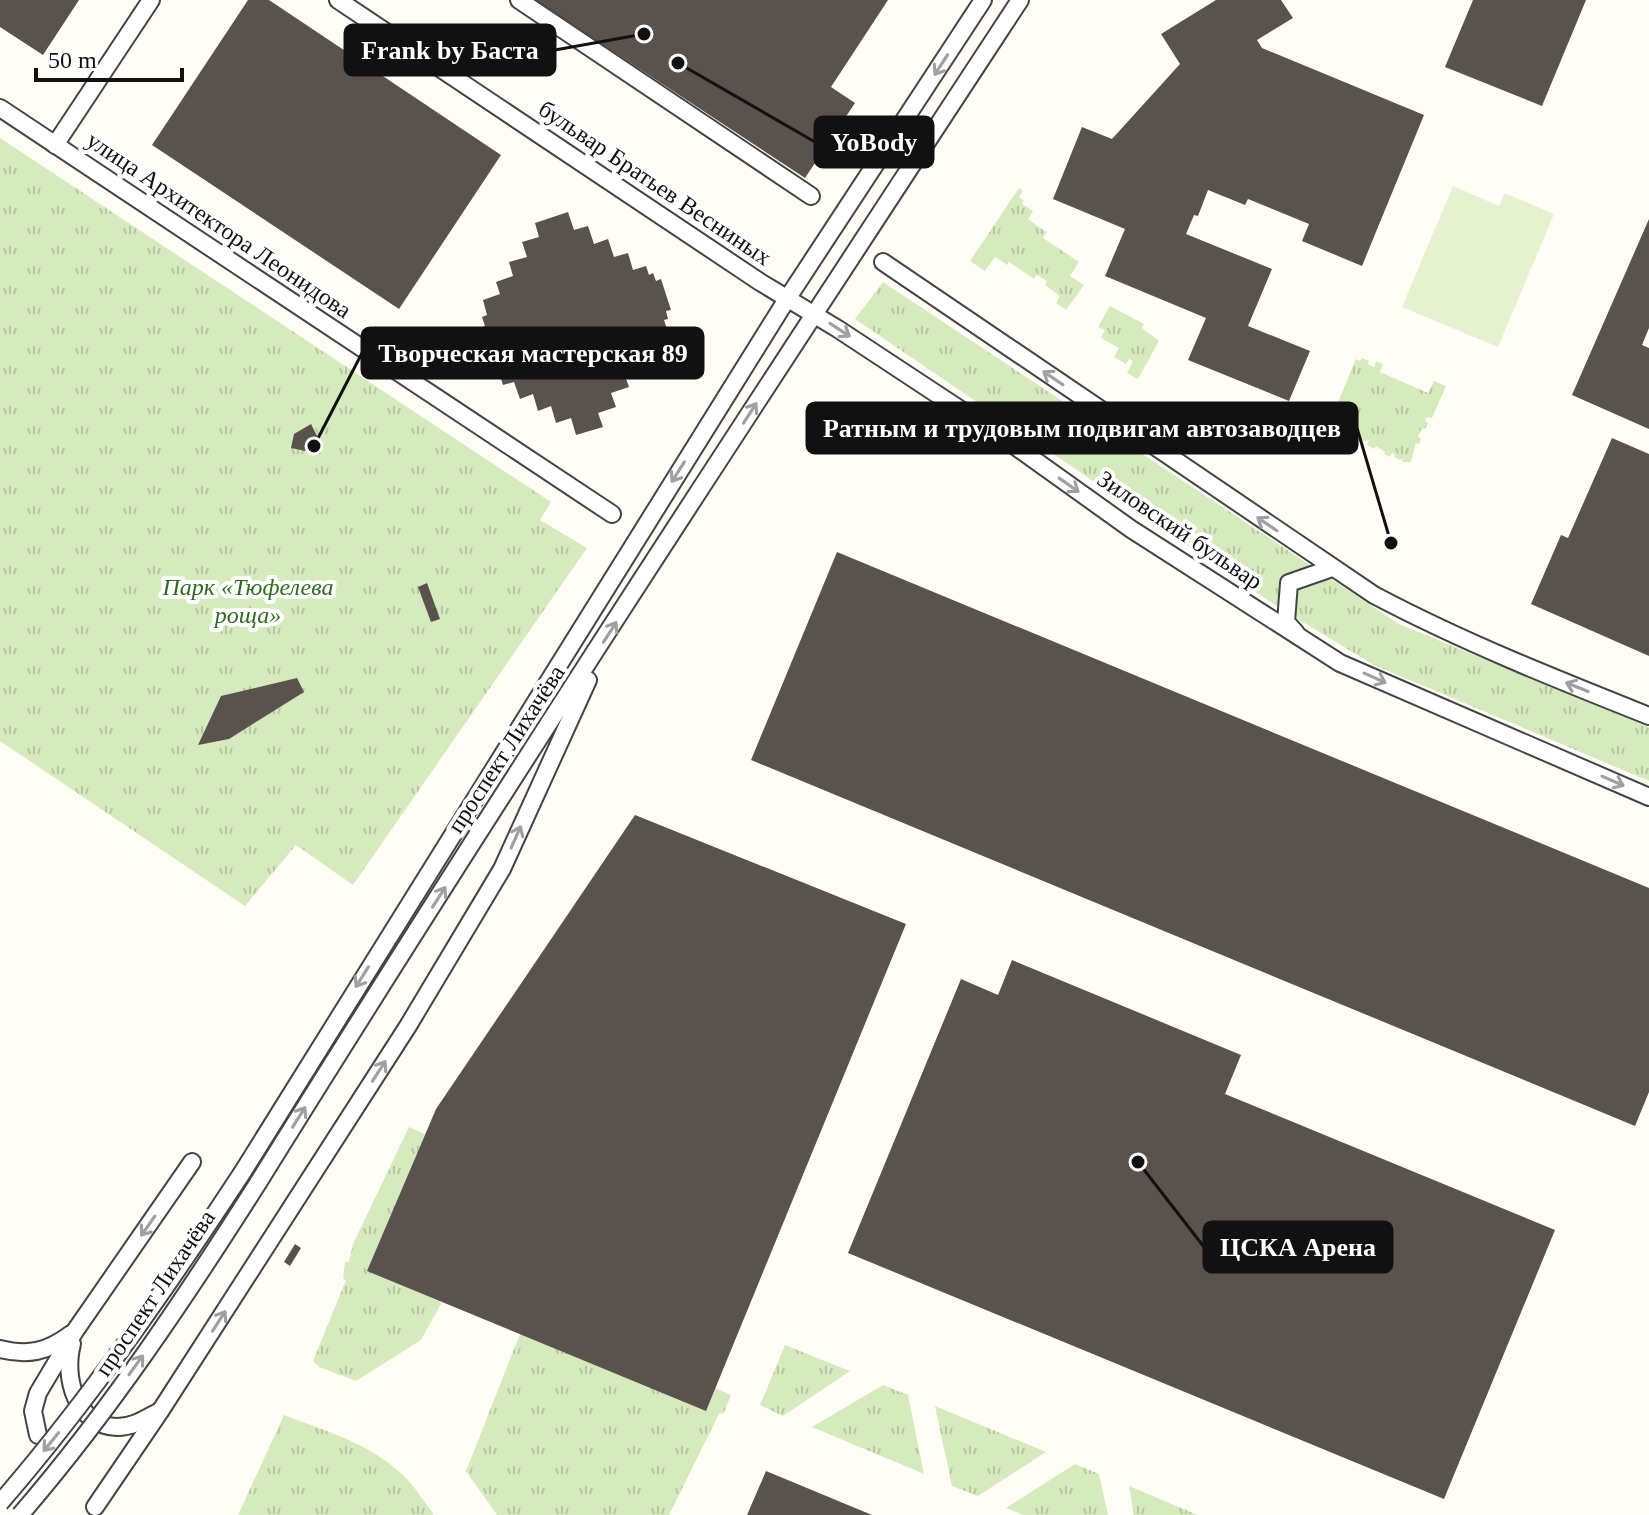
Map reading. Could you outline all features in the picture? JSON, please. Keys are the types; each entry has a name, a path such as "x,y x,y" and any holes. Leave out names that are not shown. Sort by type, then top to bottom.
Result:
{"street":[{"path":"55,145 151,0"},
{"name":"бульвар Братьев Весниных","path":"338,0 787,299"},
{"path":"519,0 811,196"},
{"name":"проспект Лихачёва","path":"0,1503 99,1380 166,1288 242,1173 787,299 983,0"},
{"name":"проспект Лихачёва","path":"20,1515 70,1456 175,1312 814,314 1020,0"},
{"name":"улица Архитектора Леонидова","path":"0,108 612,514"},
{"path":"883,262 1374,595 1434,627 1649,716"},
{"name":"Зиловский бульвар","path":"787,299 1008,441 1131,529 1340,663 1648,796"},
{"name":"Зиловский бульвар","path":"1306,643 1286,622 1289,583 1332,568"},
{"path":"95,1507 161,1410 408,1026 502,869 588,678"},
{"path":"38,1435 33,1420 34,1402 75,1331 192,1162"},
{"path":"75,1331 69,1353 71,1388 82,1407 97,1421 116,1427 142,1422 161,1410"},
{"path":"0,1349 19,1353 41,1351 75,1331"}],"green space":[{"name":"Парк «Тюфелева роща»","path":"0,138 551,502 540,520 587,548 353,885 296,845 245,906 0,741"},
{"path":"1453,186 1499,206 1505,193 1554,214 1498,347 1402,307"},
{"path":"1019,188 1023,191 1019,197 1024,201 1022,204 1033,211 1028,219 1046,232 1043,238 1079,262 1070,276 1084,285 1066,310 1056,303 1060,296 1037,275 1034,279 1009,262 1007,265 995,257 985,271 970,261"},
{"path":"883,282 1399,624 1649,727 1649,781 1374,665 1278,607 855,319"},
{"path":"1110,306 1144,324 1142,328 1159,341 1138,379 1127,373 1133,361 1129,359 1126,364 1114,357 1119,348 1101,338 1105,330 1098,327"},
{"path":"1362,358 1374,367 1376,361 1383,364 1380,372 1428,393 1434,381 1446,386 1432,418 1427,417 1425,421 1428,423 1418,437 1421,439 1419,444 1416,443 1411,462 1402,462 1403,458 1400,460 1392,453 1390,457 1376,446 1374,449 1367,445 1369,440 1364,441 1328,426 1356,359 1360,361"},
{"path":"409,1127 425,1134 368,1270 442,1302 421,1340 356,1381 319,1367 313,1361 346,1280 343,1279 345,1262 349,1262 353,1244"},
{"path":"520,1334 731,1395 669,1515 497,1515 466,1471"},
{"path":"785,1345 850,1371 783,1416 760,1405"},
{"path":"883,1385 908,1395 924,1474 812,1427"},
{"path":"935,1406 1046,1452 978,1496 952,1486"},
{"path":"284,1415 349,1440 380,1457 407,1479 434,1515 238,1515"},
{"path":"1075,1464 1099,1474 1108,1515 1023,1515 1006,1508"},
{"path":"1129,1486 1198,1515 1134,1515"}],"building":[{"path":"0,0 79,0 43,55 0,27"},
{"path":"248,0 269,0 501,155 399,309 152,145"},
{"path":"535,0 888,0 831,87 855,103 805,178"},
{"path":"1216,0 1281,0 1293,18 1257,40 1262,48 1424,115 1362,266 1302,241 1309,224 1248,199 1245,205 1208,190 1198,216 1194,215 1186,234 1272,269 1248,326 1310,351 1289,401 1188,360 1206,318 1105,276 1125,229 1053,199 1082,127 1112,139 1180,64 1161,34"},
{"path":"1473,0 1586,0 1542,106 1445,67"},
{"path":"568,212 574,230 588,226 594,244 608,239 614,257 628,253 633,270 646,266 649,275 653,273 656,281 661,279 671,310 666,311 668,319 664,320 667,329 650,334 655,348 637,354 642,368 624,373 629,387 611,393 616,407 598,413 603,427 576,435 571,418 556,423 551,406 538,411 533,394 520,399 514,382 503,385 500,376 496,378 493,368 488,369 478,339 483,337 480,328 485,326 482,317 487,315 483,300 500,294 496,282 513,276 509,262 527,257 522,242 539,237 535,223"},
{"path":"1649,219 1649,328 1642,345 1649,348 1649,429 1572,395"},
{"path":"311,424 323,448 320,454 291,448 294,434"},
{"path":"1612,438 1649,454 1649,656 1531,604 1561,535 1568,538"},
{"path":"837,552 1649,888 1649,1092 1635,1126 751,760"},
{"path":"427,583 440,619 431,622 418,587"},
{"path":"297,678 304,692 229,739 198,745 221,696"},
{"path":"635,815 906,924 706,1411 367,1271 436,1109"},
{"path":"1012,960 1241,1055 1225,1094 1555,1230 1444,1499 848,1253 961,979 998,995"},
{"path":"295,1244 301,1248 290,1266 284,1262"},
{"path":"766,1471 872,1515 747,1515"}],"place":[{"name":"Frank by Баста","path":"644,34"},
{"name":"YoBody","path":"678,63"},
{"name":"Творческая мастерская 89","path":"314,446"},
{"name":"Ратным и трудовым подвигам автозаводцев","path":"1391,543"},
{"name":"ЦСКА Арена","path":"1138,1162"}]}
